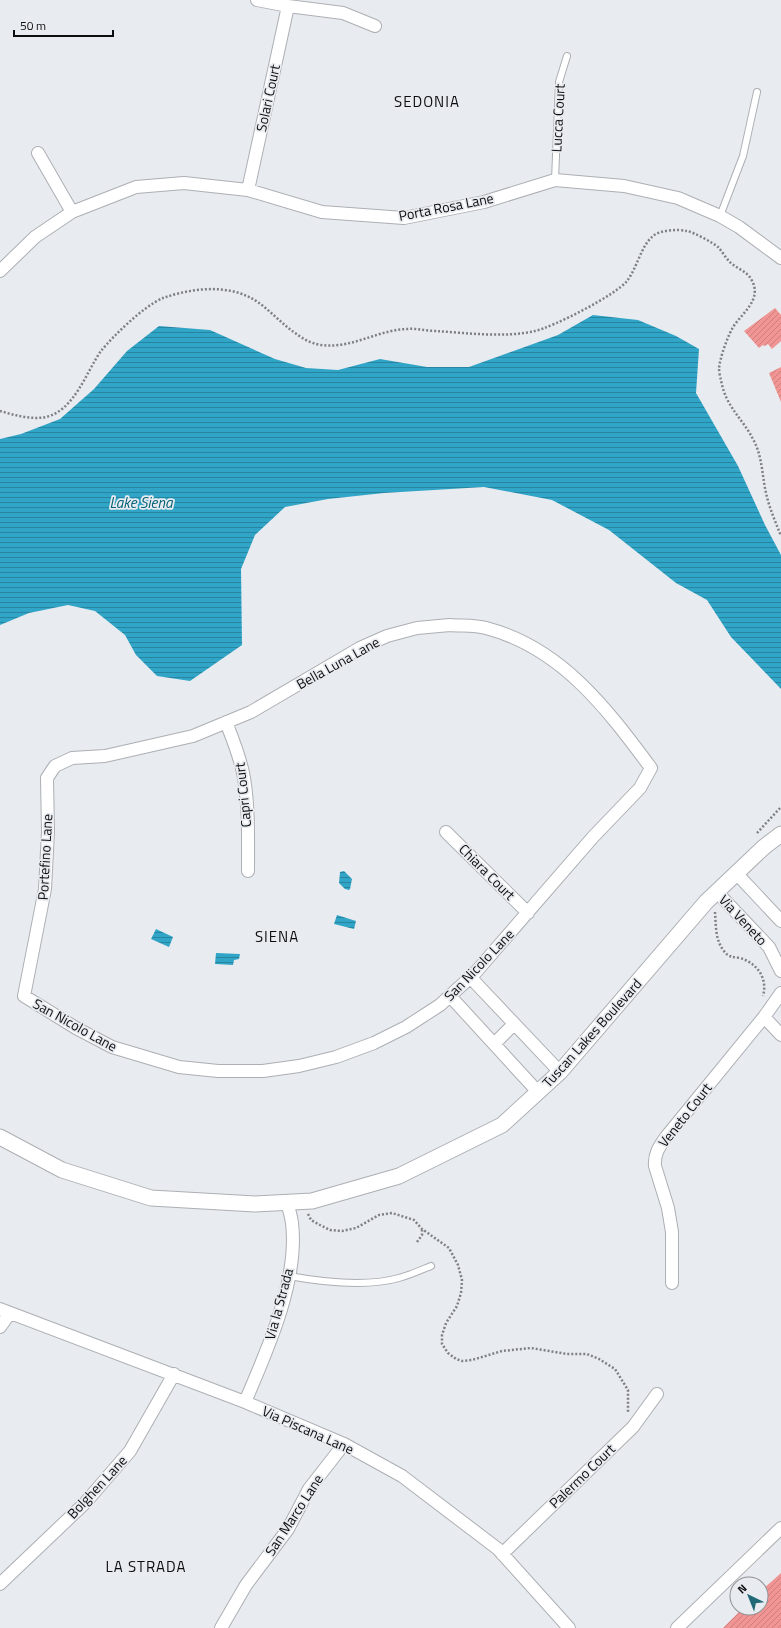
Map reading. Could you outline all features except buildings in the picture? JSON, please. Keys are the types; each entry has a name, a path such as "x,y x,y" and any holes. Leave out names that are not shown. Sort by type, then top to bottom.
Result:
{"street":[{"path":"256,0 288,6 343,13 375,26"},
{"name":"Solari Court","path":"248,190 288,6"},
{"path":"38,153 72,212"},
{"name":"Porta Rosa Lane","path":"0,271 35,236 72,212 136,188 184,183 248,190 322,212 404,218 484,202 555,180 632,188 678,198 720,216 740,227 781,258"},
{"name":"Bella Luna Lane","path":"55,766 72,758 105,756 193,736 251,712 360,648 387,636 417,628 450,625 485,628 524,642 545,654 569,672 595,699 652,768"},
{"name":"Capri Court","path":"226,722 240,759 244,779 248,871"},
{"name":"Portefino Lane","path":"24,996 45,889 48,832 47,778 55,766"},
{"name":"San Nicolo Lane","path":"24,996 76,1028 112,1047 141,1057 179,1067 218,1071 263,1071 299,1066 336,1057 374,1043 406,1027 440,1005 450,996 470,977 594,837 640,788 652,768"},
{"name":"Chiara Court","path":"446,832 528,913"},
{"name":"Tuscan Lakes Boulevard","path":"0,1137 62,1170 151,1198 255,1204 302,1202 312,1201 399,1176 502,1124 538,1092 560,1072 716,891 781,834"},
{"name":"Via Veneto","path":"736,873 781,921"},
{"name":"Via Veneto","path":"716,891 769,947 781,971"},
{"path":"470,977 560,1072"},
{"name":"Veneto Court","path":"672,1283 672,1232 668,1208 655,1166 657,1150 764,1017 781,993"},
{"path":"450,996 538,1092"},
{"path":"764,1017 781,1035"},
{"path":"494,1044 514,1024"},
{"name":"Via la Strada","path":"245,1402 266,1352 281,1307 289,1276 292,1252 292,1224 287,1202"},
{"path":"0,1327 5,1311"},
{"name":"Via Piscana Lane","path":"5,1311 245,1402 344,1444 402,1476 502,1554 570,1628"},
{"name":"Bolghen Lane","path":"0,1584 85,1502 130,1451 174,1374"},
{"name":"Palermo Court","path":"502,1554 633,1427 657,1394"},
{"name":"San Marco Lane","path":"221,1628 246,1585 288,1529 309,1489 344,1444"},
{"path":"677,1628 781,1528"}],"lane":[{"name":"Lucca Court","path":"555,180 559,82 567,56"},
{"path":"720,216 743,156 757,92"},
{"path":"289,1276 334,1283 375,1281 398,1278 431,1266"}],"path":[{"path":"0,411 31,418 46,417 56,413 68,403 78,390 103,349 128,323 144,309 158,300 177,293 213,289 250,297 298,335 311,343 323,346 352,344 382,333 407,329 492,335 535,331 603,299 626,283 639,261 644,248 654,234 668,230 688,231 717,246 729,262 751,277 754,286 754,296 748,309 732,328 719,370 723,393 728,404 755,442 760,458 767,499 781,536"},
{"path":"756,834 781,807"},
{"path":"715,912 717,935 724,952 730,957 750,962 758,968 764,978 762,1000"},
{"path":"302,1202 311,1220 330,1230 342,1231 356,1228 379,1215 392,1213 414,1220 422,1229 449,1248 458,1265 462,1280 461,1293 457,1306 446,1323 442,1334 442,1344 448,1353 456,1359 462,1361 472,1360 502,1352 531,1348 566,1354 587,1354 615,1369 628,1390 628,1414"},
{"path":"417,1242 422,1235 422,1229"}],"water":[{"name":"Lake Siena","path":"593,315 638,320 676,336 699,349 696,393 738,466 765,525 781,555 781,689 731,637 707,600 676,583 609,530 552,500 484,487 384,493 328,499 285,507 255,535 241,569 242,645 190,681 157,676 136,655 125,635 95,611 68,605 29,613 0,625 0,439 21,434 60,419 94,389 127,351 159,326 210,330 275,359 306,368 338,370 380,359 427,367 469,367 558,335"},
{"path":"344,871 352,879 349,890 345,889 339,883 340,872"},
{"path":"337,915 356,921 354,929 334,924"},
{"path":"156,929 173,937 169,947 151,939"},
{"path":"216,953 240,954 239,959 234,960 233,965 215,964"}],"district":[{"name":"SEDONIA","path":"427,102"},
{"name":"SIENA","path":"277,937"},
{"name":"LA STRADA","path":"146,1567"}]}
